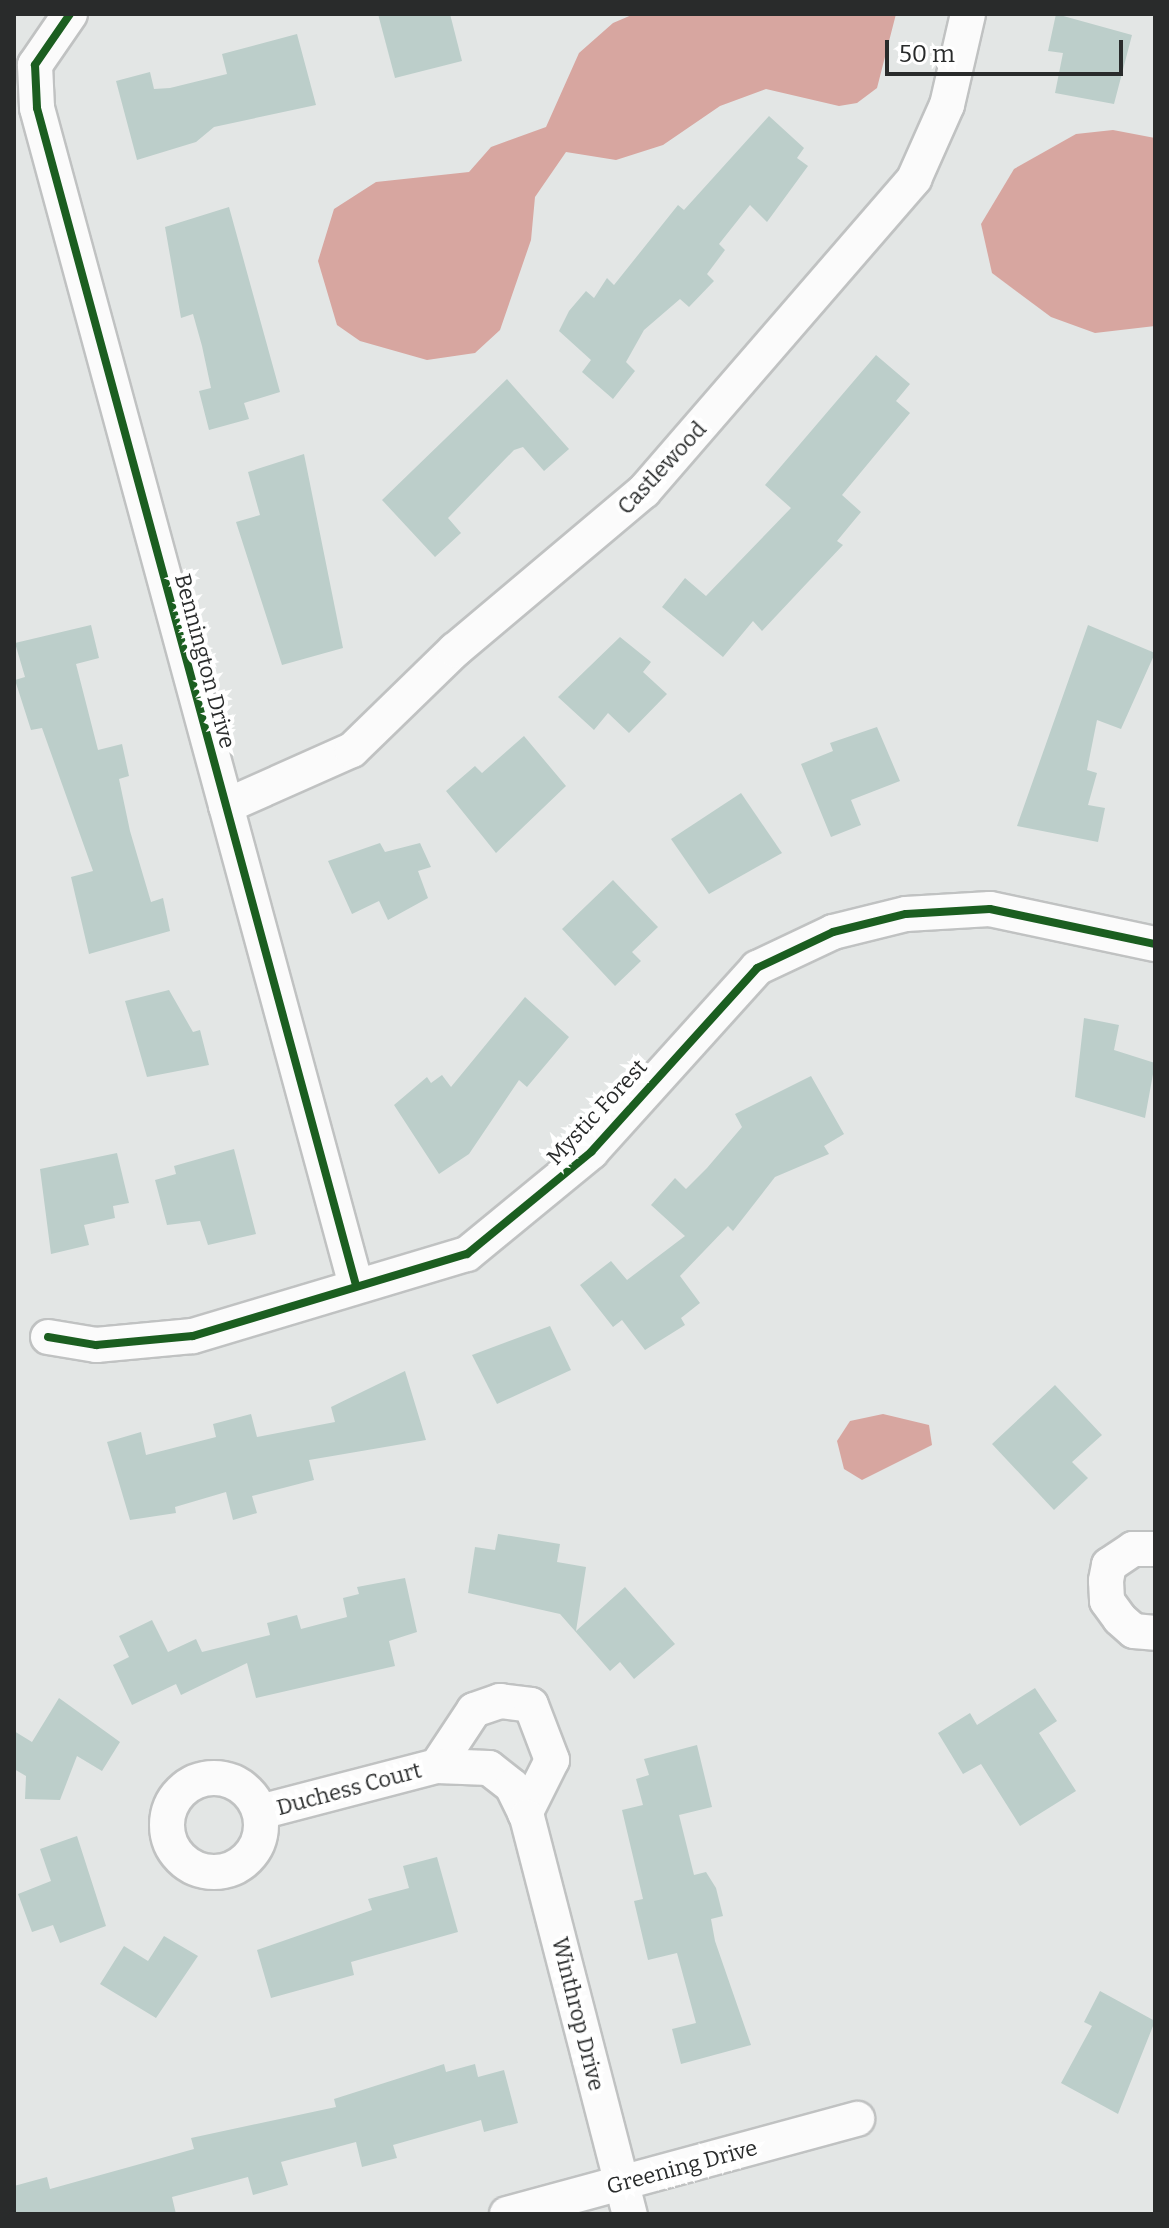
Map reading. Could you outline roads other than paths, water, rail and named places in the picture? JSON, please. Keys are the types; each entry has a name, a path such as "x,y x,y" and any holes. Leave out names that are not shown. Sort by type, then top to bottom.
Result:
{"street":[{"name":"Bennington Drive","path":"70,14 43,46 35,65 37,108 356,1285"},
{"name":"Castlewood","path":"226,806 352,750 455,650 644,491 914,179 947,105 968,14"},
{"name":"Mystic Forest","path":"48,1337 96,1345 193,1336 467,1254 519,1216 591,1152 757,968 833,932 906,914 990,909 1155,944"},
{"path":"1155,1549 1133,1549 1109,1565 1106,1581 1107,1601 1120,1619 1134,1631 1155,1633"},
{"name":"Duchess Court","path":"437,1766 474,1710 500,1701 531,1705 552,1760 525,1814"},
{"name":"Duchess Court","path":"260,1812 437,1766 489,1768"},
{"name":"Winthrop Drive","path":"489,1768 512,1786 525,1814 625,2198"},
{"name":"Greening Drive","path":"507,2214 625,2198 857,2119"}]}
